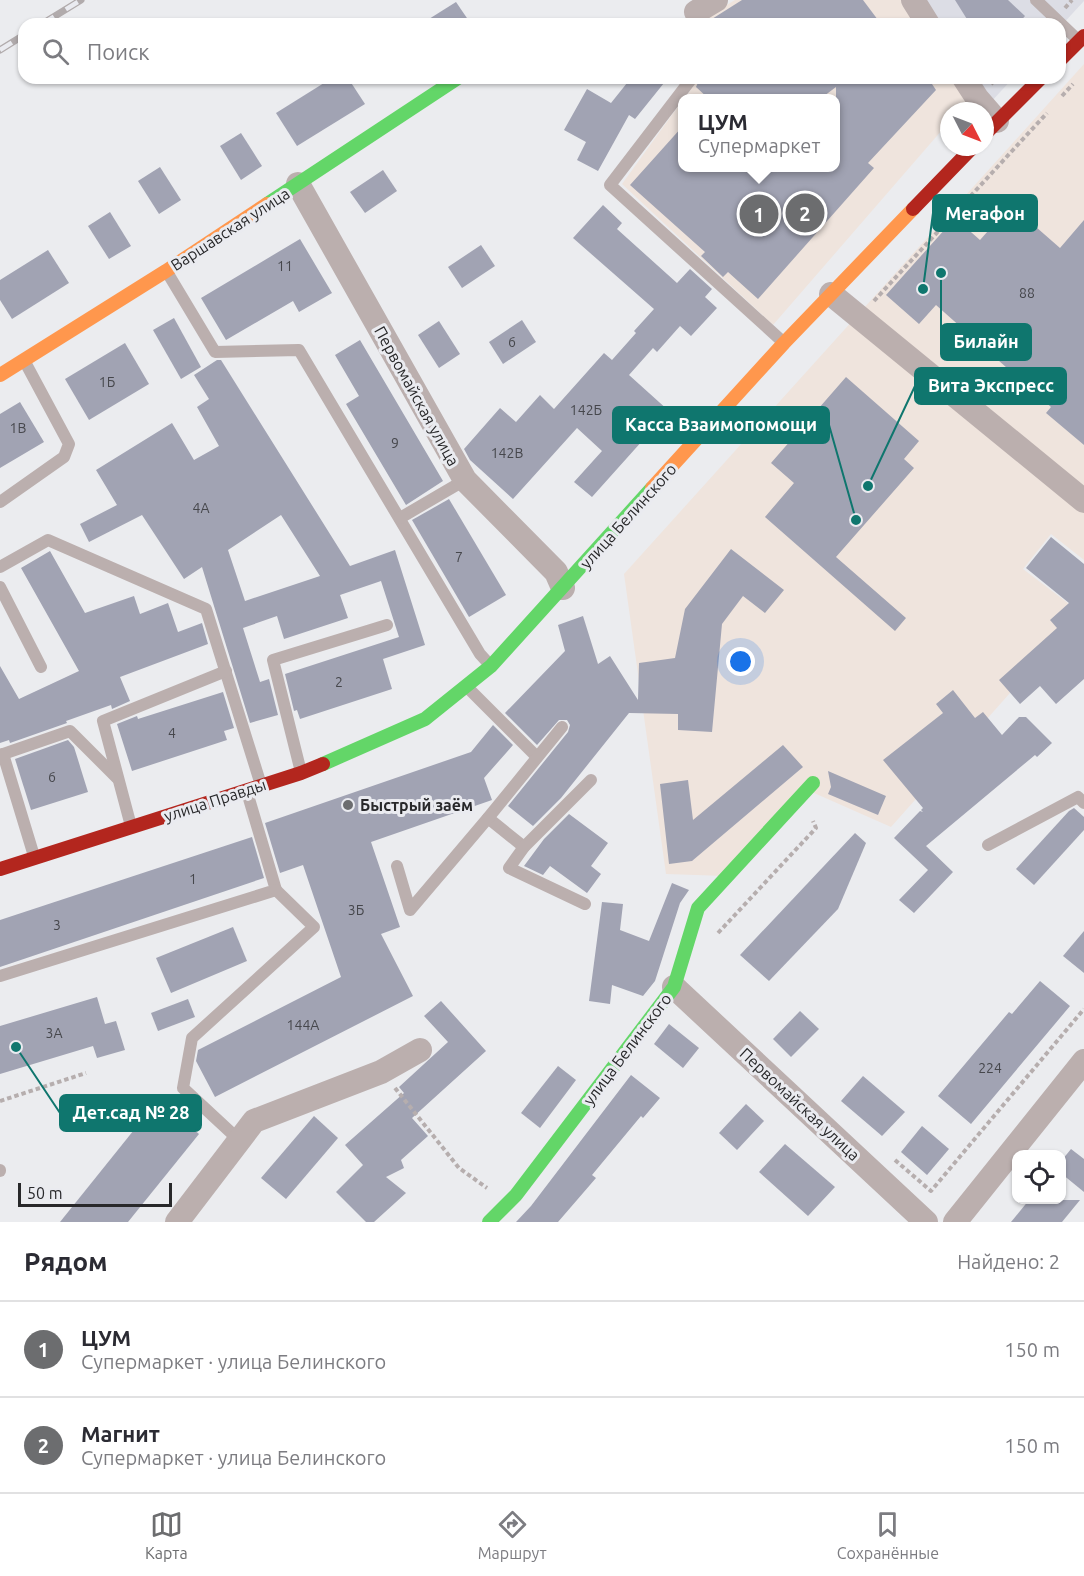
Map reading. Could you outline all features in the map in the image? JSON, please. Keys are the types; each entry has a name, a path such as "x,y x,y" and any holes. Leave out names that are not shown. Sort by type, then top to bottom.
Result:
{"street":[{"path":"913,0 924,18"},
{"path":"1066,54 1082,38"},
{"name":"Варшавская улица","path":"0,375 166,271 449,84"},
{"path":"968,84 979,102"},
{"path":"994,125 1035,84"},
{"name":"улица Белинского","path":"425,719 491,666 784,343 963,156"},
{"name":"Первомайская улица","path":"298,184 465,480 556,572 563,588"},
{"path":"831,294 1084,501"},
{"name":"улица Правды","path":"0,869 301,773 425,719"},
{"name":"улица Белинского","path":"489,1222 516,1195 674,987 698,908 813,783"},
{"name":"Первомайская улица","path":"674,987 926,1222"},
{"path":"177,1222 254,1121 381,1072 420,1050"},
{"path":"955,1222 1084,1061"}],"lane":[{"path":"1036,0 1058,18"},
{"path":"1066,25 1082,38"},
{"path":"678,96 610,185 784,343"},
{"path":"166,271 215,352 299,350 480,654 491,666"},
{"path":"0,502 64,457 69,444 24,361"},
{"path":"400,518 465,480"},
{"path":"0,567 48,540 206,609 261,786"},
{"path":"0,587 42,667"},
{"path":"301,773 273,660 387,625"},
{"path":"131,827 103,721 226,671"},
{"path":"466,686 537,757"},
{"path":"397,866 410,910 489,818 561,727"},
{"path":"35,858 2,754 70,732 118,779"},
{"path":"585,904 509,868 524,847 591,780"},
{"path":"239,1140 183,1088 192,1038 314,927 276,890 247,790"},
{"path":"988,845 1078,797 1084,802"},
{"path":"489,818 524,847"},
{"path":"0,976 276,890"}],"path":[{"path":"1060,99 1076,81"},
{"path":"874,301 1052,107"},
{"path":"713,939 816,828 802,795"},
{"path":"888,1154 931,1191 1084,1009"},
{"path":"381,1072 459,1168 491,1191 516,1195"},
{"path":"0,1101 86,1073"}],"shaded area":[{"path":"735,0 902,0 915,18 705,18"},
{"path":"923,0 1084,0 1066,20 1066,18 934,18"},
{"path":"1084,64 1084,560 1051,534 1023,569 1081,613 891,827 805,789 725,876 666,874 624,574"},
{"path":"695,84 961,84 971,97 967,102 940,102 940,132 773,325 622,184 678,107 678,172 840,172 840,94 688,94"},
{"path":"975,84 1007,84 989,102"}],"building":[{"path":"742,0 863,0 876,18 714,18"},
{"path":"955,0 1008,0 1025,16 1023,18 966,18"},
{"path":"456,2 467,18 431,18"},
{"path":"322,84 352,84 365,104 297,146 276,113"},
{"path":"626,84 663,84 635,119 629,115 598,171 577,160 586,142 564,130 587,89 611,103"},
{"path":"697,84 932,84 936,90 868,163 874,168 758,299 728,272 723,277 701,256 705,252 630,185 678,131 678,172 840,172 840,94 836,94 836,87 827,94 704,94 696,87"},
{"path":"241,133 262,166 241,180 220,146"},
{"path":"160,167 181,200 159,214 138,181"},
{"path":"383,170 397,191 365,213 350,192"},
{"path":"603,205 622,223 617,229 677,283 690,269 712,289 705,297 717,308 691,336 680,326 657,352 653,348 629,375 669,411 592,497 574,482 602,451 577,428 513,499 470,460 464,449 500,408 516,422 540,395 554,409 604,353 612,360 654,309 573,238"},
{"path":"1011,205 1060,248 1084,220 1084,445 1046,413 1051,407 936,305 919,324 886,295 955,218 980,240"},
{"path":"110,212 131,246 109,259 88,226"},
{"path":"300,239 332,293 299,312 293,301 226,340 201,298"},
{"path":"481,245 495,266 462,288 448,267"},
{"path":"48,250 69,283 12,319 0,300 0,280"},
{"path":"174,318 201,367 181,379 153,330"},
{"path":"522,320 536,342 503,364 489,342"},
{"path":"439,321 460,354 439,368 418,335"},
{"path":"360,340 443,481 406,505 346,404 359,396 335,355"},
{"path":"125,343 149,384 89,420 65,379"},
{"path":"217,360 221,360 350,566 395,550 425,645 383,659 392,689 300,719 297,710 294,711 285,674 399,637 381,581 340,595 348,618 284,639 277,616 243,628 260,682 269,679 278,715 250,723 202,567 184,579 142,515 89,542 80,524 117,505 96,470 172,423 194,460 219,446 197,407 209,399 194,375","holes":["281,515 320,576 245,601 228,550"]},
{"path":"846,377 919,441 904,459 914,468 836,557 906,618 895,631 765,517 794,483 771,463"},
{"path":"20,402 44,442 0,468 0,414"},
{"path":"449,499 506,595 469,617 412,520"},
{"path":"1051,537 1084,564 1084,679 1056,704 1040,686 1020,704 999,680 1057,628 1050,620 1069,603 1026,568"},
{"path":"731,549 784,590 765,613 743,596 722,624 712,732 678,730 678,714 629,713 561,798 533,826 508,806 568,732 570,725 567,720 559,720 537,745 505,713 565,651 558,625 583,616 598,664 610,656 638,700 639,663 675,658 685,609"},
{"path":"50,551 85,613 134,596 140,614 168,603 178,632 202,623 208,644 120,677 130,701 112,709 111,705 10,743 9,740 0,743 0,666 19,699 79,671 21,568"},
{"path":"953,690 975,718 983,712 1002,735 1019,717 1026,717 1052,743 926,846 953,872 914,913 899,900 928,870 894,838 920,811 923,812 921,810 923,808 883,760 943,713 936,704"},
{"path":"223,692 234,728 224,731 227,740 132,771 117,724 137,716 138,719"},
{"path":"493,725 513,745 484,778 492,800 371,842 400,927 381,934 413,996 215,1097 196,1061 198,1050 341,977 303,865 280,873 265,823 471,752"},
{"path":"68,740 74,747 88,792 31,810 15,759"},
{"path":"783,745 803,767 692,861 669,864 660,784 688,780 693,820"},
{"path":"828,771 886,796 878,815 828,794 831,787"},
{"path":"1074,808 1084,817 1084,830 1034,885 1016,869"},
{"path":"569,814 608,843 591,866 601,874 587,893 550,866 543,875 524,866 544,839"},
{"path":"855,833 866,843 838,909 769,981 740,955"},
{"path":"252,837 264,878 0,967 0,920"},
{"path":"672,883 689,890 680,903 655,981 643,996 612,985 610,1004 589,1001 602,902 623,904 620,930 649,941"},
{"path":"233,927 247,961 171,993 156,958"},
{"path":"1084,931 1084,973 1063,956"},
{"path":"1040,981 1070,1006 971,1124 938,1096 1009,1012 1012,1014"},
{"path":"97,997 105,1024 116,1021 125,1050 97,1058 93,1046 0,1074 0,1026"},
{"path":"188,999 195,1017 158,1031 151,1013"},
{"path":"441,1001 486,1051 412,1118 428,1136 401,1160 404,1168 386,1177 406,1193 374,1222 366,1222 336,1192 363,1165 345,1145 404,1093 399,1087 448,1042 424,1016"},
{"path":"800,1011 819,1029 791,1057 773,1039"},
{"path":"669,1024 699,1048 683,1068 654,1044"},
{"path":"558,1066 576,1080 540,1128 521,1113"},
{"path":"631,1075 660,1098 643,1118 641,1116 592,1175 596,1178 558,1222 516,1222 531,1206"},
{"path":"863,1076 905,1112 882,1136 841,1101"},
{"path":"158,1100 199,1134 128,1222 60,1222"},
{"path":"746,1104 764,1121 737,1150 719,1133"},
{"path":"314,1116 338,1138 286,1199 261,1178"},
{"path":"922,1126 949,1149 927,1175 901,1152"},
{"path":"785,1144 835,1187 808,1216 759,1172"},
{"path":"1071,1149 1084,1159 1084,1192 1066,1177 1066,1155"},
{"path":"1066,1200 1080,1200 1062,1222 1011,1222 1026,1204 1066,1204"}],"railway":[{"path":"52,18 81,0"},
{"path":"0,50 18,39"}],"traffic: fast":[{"path":"267,204 449,84"},
{"path":"323,764 425,719 491,666 652,488"},
{"path":"489,1222 516,1195 674,987 698,908 813,783"}],"traffic: slow":[{"path":"0,375 166,271 267,204"},
{"path":"652,488 784,343 913,209"}],"traffic: jam":[{"path":"1066,54 1084,36"},
{"path":"994,125 1035,84"},
{"path":"913,209 964,156"},
{"path":"0,869 323,764"}],"place":[{"name":"Магнит","path":"805,213"},
{"name":"ЦУМ","path":"759,214"},
{"name":"Билайн","path":"941,273"},
{"name":"Мегафон","path":"923,289"},
{"name":"Вита Экспресс","path":"868,486"},
{"name":"Касса Взаимопомощи","path":"856,520"},
{"name":"Быстрый заём","path":"348,805"},
{"name":"Дет.сад № 28","path":"16,1047"}]}
